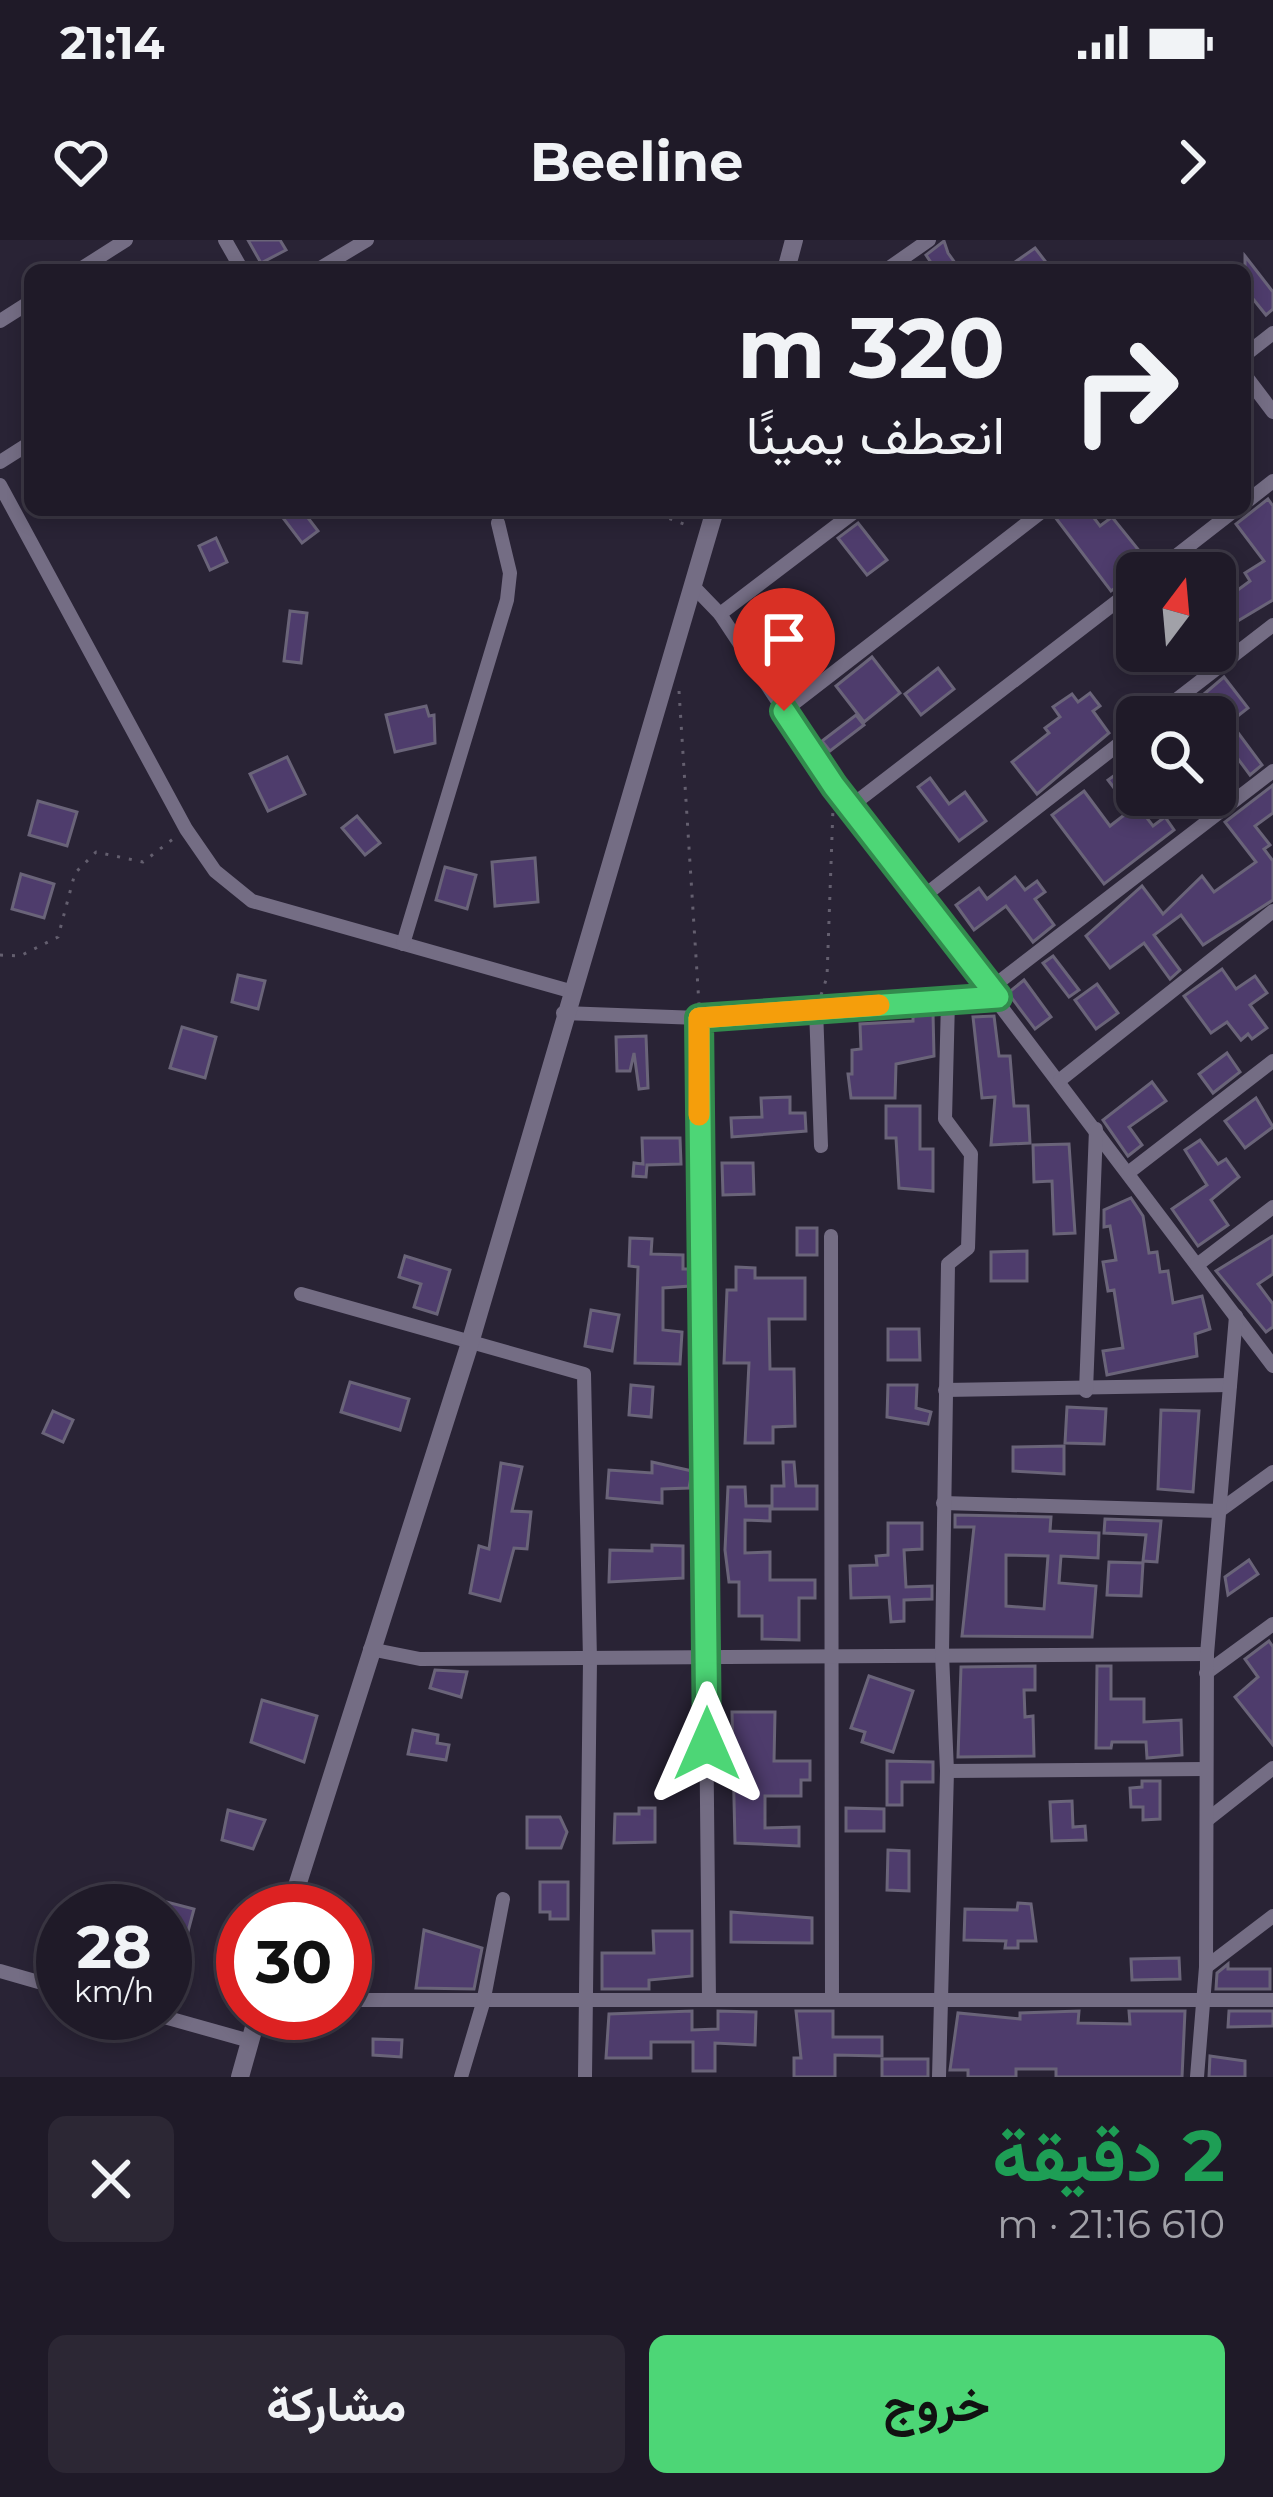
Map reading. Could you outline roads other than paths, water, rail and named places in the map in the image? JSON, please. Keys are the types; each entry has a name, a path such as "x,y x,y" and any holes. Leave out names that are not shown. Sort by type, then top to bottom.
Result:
{"street":[{"path":"88,264 126,240"},
{"path":"327,264 367,240"},
{"path":"895,264 929,240"},
{"path":"1251,383 1273,412"},
{"path":"0,485 186,829 215,871 252,901 570,991"},
{"path":"297,1884 470,1343 563,1013 713,516"},
{"path":"720,614 849,516"},
{"path":"784,711 1036,516"},
{"path":"1181,552 1227,516"},
{"path":"404,944 507,600 510,573 498,523"},
{"path":"692,585 720,614 834,786 1270,1356"},
{"path":"851,806 1116,602"},
{"path":"1181,696 1273,625"},
{"path":"920,899 1116,746"},
{"path":"563,1013 699,1018 994,993 1273,771"},
{"path":"1060,1080 1273,911"},
{"path":"939,2077 947,1771 942,1654 948,1264 968,1248 971,1154 945,1119 948,1000"},
{"path":"817,1009 820,1146"},
{"path":"699,1018 709,2000"},
{"path":"1129,1173 1273,1061"},
{"path":"1086,1391 1096,1129"},
{"path":"1197,1265 1273,1207"},
{"path":"831,1236 832,2000"},
{"path":"301,1294 584,1374 590,1660 585,2077"},
{"path":"1198,2077 1206,1967 1206,1673 1236,1316"},
{"path":"945,1390 1230,1385"},
{"path":"943,1502 1219,1511 1273,1472"},
{"path":"1206,1673 1273,1624"},
{"path":"370,1649 420,1659 1207,1654"},
{"path":"1207,1820 1273,1768"},
{"path":"947,1771 1206,1769"},
{"path":"461,2077 483,2003 503,1899"},
{"path":"1206,1967 1273,1916"},
{"path":"0,1971 36,1981"},
{"path":"372,2001 1273,2000"},
{"path":"192,2025 250,2041 240,2077"}]}
